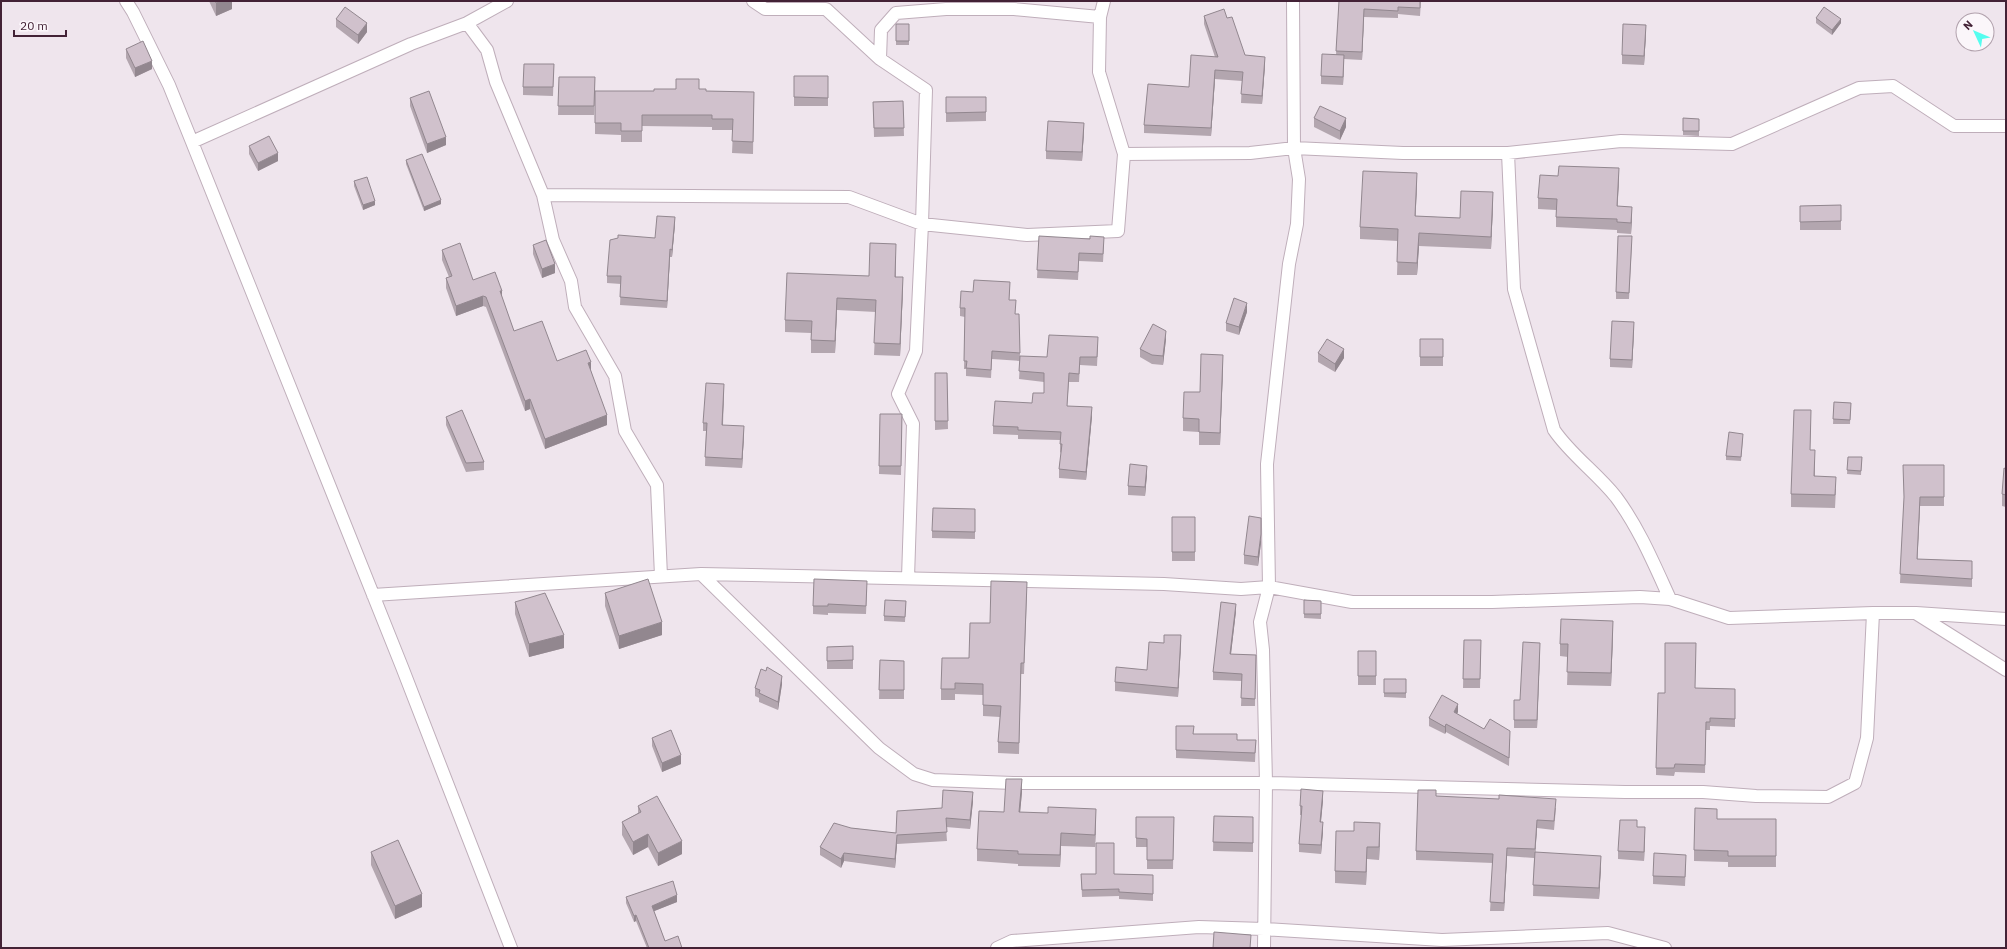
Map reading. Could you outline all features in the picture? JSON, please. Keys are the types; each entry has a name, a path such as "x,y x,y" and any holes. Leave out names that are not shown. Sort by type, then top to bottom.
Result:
{"street":[{"path":"126,1 133,12 169,85 373,594 512,948"},
{"path":"192,142 411,44 467,24 507,1"},
{"path":"753,1 765,9 826,9 880,59 926,90 916,351 898,394 913,424 908,578"},
{"path":"543,195 849,197 922,224 1027,235 1118,230 1124,154 1099,72 1100,17 1104,1"},
{"path":"1264,948 1266,782 1263,650 1260,622 1269,587 1267,464 1289,264 1296,224 1299,180 1294,148 1293,1"},
{"path":"880,59 881,30 896,13 946,9 1014,9 1100,17"},
{"path":"467,24 487,50 496,82 543,195 553,240 571,281 575,307 614,376 625,431 657,485 660,576"},
{"path":"1124,154 1250,153 1294,148 1403,153 1508,153 1621,141 1732,144 1858,88 1893,86 1954,126 2006,126"},
{"path":"1508,153 1514,289 1554,430 1563,443 1590,468 1615,496 1631,518 1670,599"},
{"path":"373,594 701,574 1164,584 1241,589 1269,587 1352,602 1492,602 1640,597 1670,599 1728,618 1916,613 2006,619"},
{"path":"701,574 879,748 914,774 933,780 1013,784 1266,782 1625,792 1703,792 1756,796 1828,797 1855,783 1867,738 1873,613"},
{"path":"1916,613 2006,670"},
{"path":"997,948 1012,941 1198,927 1264,929 1443,944 1608,933 1666,948"}],"building":[{"path":"1339,1 1420,1 1420,8 1398,7 1398,11 1364,9 1362,52 1336,51"},
{"path":"345,7 367,23 358,35 336,19"},
{"path":"1824,7 1841,19 1832,30 1816,18"},
{"path":"1224,9 1227,18 1232,17 1245,55 1265,57 1262,96 1241,94 1243,72 1215,70 1211,128 1144,125 1148,84 1189,87 1191,55 1218,57 1204,16"},
{"path":"896,24 909,24 909,41 896,41"},
{"path":"1623,24 1646,25 1644,56 1622,55"},
{"path":"143,41 152,61 135,68 126,49"},
{"path":"1322,54 1344,55 1343,77 1321,76"},
{"path":"524,64 554,64 553,87 523,87"},
{"path":"794,76 828,76 828,98 794,97"},
{"path":"559,77 595,77 594,106 558,106"},
{"path":"676,79 699,79 699,89 706,89 706,91 754,92 753,142 732,141 733,119 712,119 712,115 642,115 642,131 621,131 621,123 595,123 595,91 654,91 654,89 676,89"},
{"path":"429,91 446,137 427,144 410,98"},
{"path":"946,97 986,97 986,112 946,113"},
{"path":"903,101 904,128 874,128 873,102"},
{"path":"1320,106 1346,118 1340,131 1314,118"},
{"path":"1683,118 1699,119 1699,131 1683,131"},
{"path":"1048,121 1084,123 1082,152 1046,151"},
{"path":"269,136 278,153 258,163 249,146"},
{"path":"422,154 441,200 424,207 406,160"},
{"path":"1559,166 1619,168 1617,206 1632,207 1631,223 1617,222 1617,219 1556,217 1557,199 1538,198 1540,175 1558,176"},
{"path":"1363,171 1417,173 1415,216 1460,218 1461,191 1493,192 1491,237 1419,233 1417,263 1397,262 1398,229 1360,227"},
{"path":"367,177 375,201 363,205 354,181"},
{"path":"1841,205 1841,221 1800,222 1800,206"},
{"path":"657,216 675,217 672,250 670,249 667,301 620,297 621,276 607,276 610,240 618,238 618,235 655,238"},
{"path":"1039,236 1090,239 1090,236 1104,237 1103,254 1079,253 1078,272 1037,270"},
{"path":"1618,236 1632,236 1629,293 1616,292"},
{"path":"546,240 555,264 542,269 533,245"},
{"path":"460,243 473,280 495,272 514,331 542,321 557,361 586,350 591,362 588,363 607,415 545,439 530,399 525,401 486,297 483,296 456,306 446,278 452,276 442,250"},
{"path":"870,243 896,244 895,277 903,277 900,344 874,343 876,300 837,298 835,341 811,340 812,321 785,320 787,273 869,276"},
{"path":"974,280 1010,282 1009,300 1016,300 1015,314 1019,314 1020,353 992,351 991,370 966,368 967,361 964,361 965,308 960,308 961,291 973,292"},
{"path":"1234,298 1247,303 1239,327 1226,323"},
{"path":"1612,321 1634,322 1632,360 1610,359"},
{"path":"1153,324 1166,331 1163,356 1152,355 1140,349"},
{"path":"1049,335 1098,337 1097,357 1080,357 1079,374 1069,373 1067,406 1092,407 1086,472 1059,469 1062,444 1060,444 1061,432 1018,430 1018,427 993,426 995,401 1032,403 1033,393 1044,393 1044,373 1019,371 1020,356 1047,357"},
{"path":"1327,339 1344,349 1335,364 1318,353"},
{"path":"1420,339 1443,339 1443,357 1420,357"},
{"path":"1201,354 1223,355 1220,433 1199,432 1199,419 1183,418 1184,392 1200,392"},
{"path":"935,373 947,373 948,421 935,421"},
{"path":"706,383 724,384 722,425 744,426 742,459 705,457 707,423 703,423"},
{"path":"1834,402 1851,403 1850,420 1833,419"},
{"path":"462,410 484,462 466,463 446,417"},
{"path":"1794,410 1811,410 1810,450 1815,450 1814,476 1836,477 1835,495 1791,494"},
{"path":"880,414 902,414 901,466 879,466"},
{"path":"1729,432 1743,434 1741,457 1726,456"},
{"path":"1848,457 1862,457 1861,471 1847,470"},
{"path":"1130,464 1147,466 1145,487 1128,486"},
{"path":"1903,465 1944,465 1944,497 1920,497 1917,559 1972,561 1972,579 1900,574 1904,497"},
{"path":"2004,468 2006,469 2006,495 2002,494"},
{"path":"933,508 975,509 975,532 932,531"},
{"path":"1249,516 1261,518 1261,534 1258,557 1244,555"},
{"path":"1172,517 1195,517 1195,552 1172,552"},
{"path":"648,579 662,622 619,636 605,593"},
{"path":"814,579 867,581 866,606 828,604 828,606 813,606"},
{"path":"991,581 1027,582 1024,663 1021,663 1019,743 998,742 1001,706 983,705 983,684 955,683 955,689 941,689 942,658 969,658 970,623 990,623"},
{"path":"545,593 564,635 529,644 515,602"},
{"path":"885,600 906,601 905,617 884,616"},
{"path":"1304,600 1321,601 1321,614 1304,614"},
{"path":"1221,602 1236,604 1230,654 1256,655 1255,699 1241,698 1242,674 1213,672"},
{"path":"1561,619 1613,621 1611,673 1567,672 1568,644 1560,644"},
{"path":"1164,635 1181,635 1178,688 1115,682 1116,667 1147,670 1149,642 1164,643"},
{"path":"1464,640 1481,640 1480,679 1463,679"},
{"path":"1523,642 1540,643 1537,720 1514,720 1514,700 1520,700"},
{"path":"1665,643 1696,643 1695,688 1735,689 1735,719 1710,718 1710,722 1706,722 1705,765 1675,764 1674,768 1656,768 1658,693 1665,693"},
{"path":"853,646 853,660 827,661 827,647"},
{"path":"1358,651 1376,651 1376,676 1358,676"},
{"path":"880,660 904,661 904,690 879,690"},
{"path":"767,667 782,676 778,702 759,693 760,690 755,688 761,669 766,671"},
{"path":"1384,679 1406,679 1406,693 1384,693"},
{"path":"1442,695 1458,704 1454,712 1484,729 1490,719 1510,731 1509,758 1446,724 1445,727 1429,718"},
{"path":"1176,726 1194,726 1193,734 1237,734 1237,740 1256,740 1255,753 1176,750"},
{"path":"671,730 681,755 662,763 652,738"},
{"path":"1006,779 1022,779 1019,812 1048,813 1048,807 1096,809 1095,835 1061,833 1060,855 1018,854 1018,851 977,849 979,811 1004,812"},
{"path":"1301,789 1323,791 1320,822 1323,822 1321,845 1299,844 1302,806 1300,806"},
{"path":"943,790 973,792 970,820 946,818 947,832 897,835 895,859 844,853 841,859 820,847 834,823 851,828 896,833 897,811 942,808"},
{"path":"1418,790 1436,790 1436,796 1499,799 1499,795 1556,799 1554,821 1537,820 1535,849 1507,848 1504,903 1490,902 1493,854 1416,851"},
{"path":"657,796 682,841 658,853 648,834 633,842 622,822 641,812 638,806"},
{"path":"1695,808 1717,809 1717,819 1776,819 1776,856 1728,856 1728,851 1694,850"},
{"path":"1214,816 1253,817 1253,843 1213,842"},
{"path":"1136,817 1174,817 1173,860 1147,860 1147,839 1136,838"},
{"path":"1620,820 1637,820 1637,827 1645,827 1644,852 1618,851"},
{"path":"1354,822 1380,823 1379,847 1367,847 1366,872 1335,871 1336,831 1354,831"},
{"path":"398,840 422,894 395,906 371,852"},
{"path":"1096,843 1114,843 1114,874 1153,875 1153,894 1119,892 1119,889 1082,890 1081,874 1096,874"},
{"path":"1535,852 1601,856 1599,888 1533,885"},
{"path":"1654,853 1686,855 1685,877 1653,876"},
{"path":"673,881 677,895 652,906 665,941 678,936 682,948 649,948 636,915 634,916 626,897"},
{"path":"1214,932 1251,935 1250,948 1213,948"}]}
